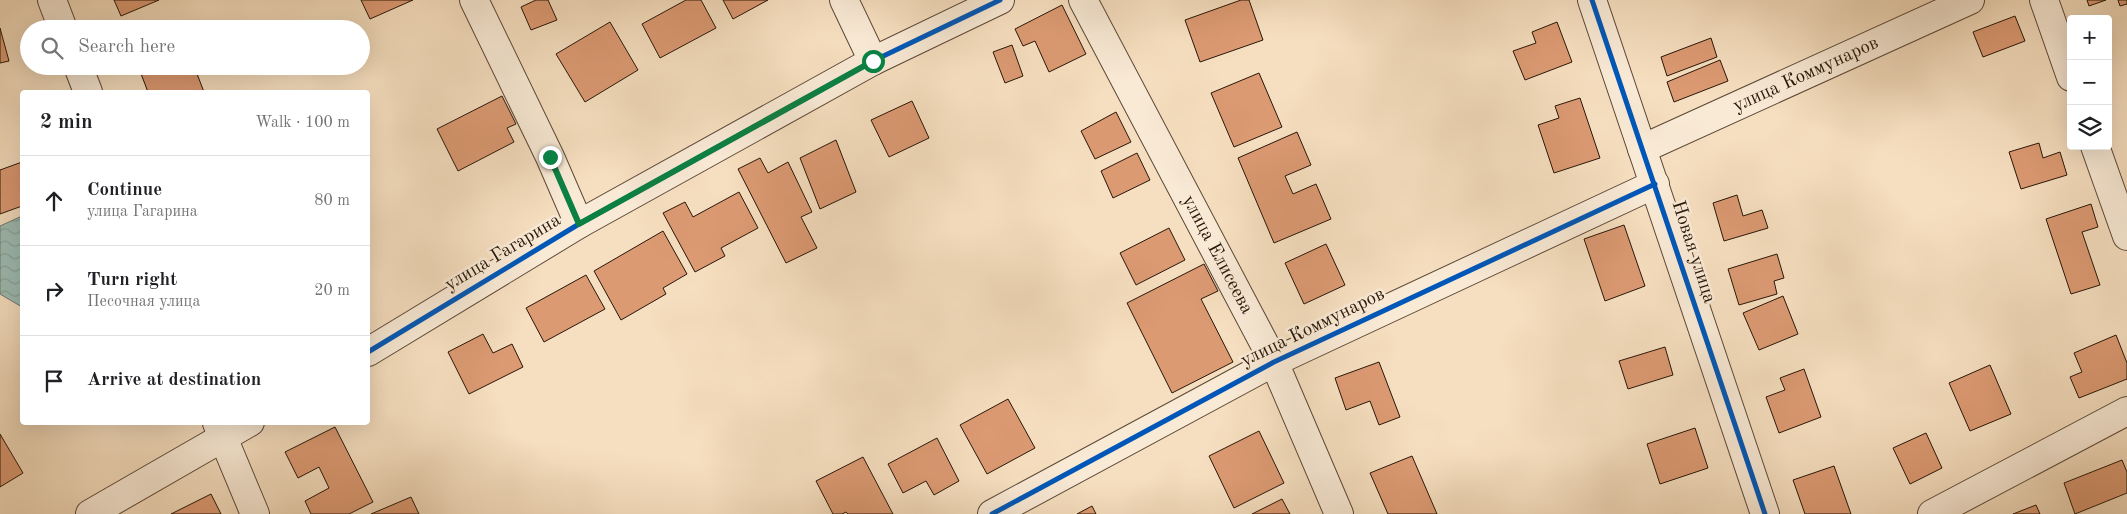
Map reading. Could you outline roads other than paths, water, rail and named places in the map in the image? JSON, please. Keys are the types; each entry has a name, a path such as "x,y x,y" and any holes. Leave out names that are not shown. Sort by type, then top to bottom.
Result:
{"street":[{"path":"52,0 60,20"},
{"path":"474,0 550,157 579,224"},
{"path":"844,0 873,61"},
{"name":"улица Гагарина","path":"370,351 579,224 873,61 1000,0"},
{"name":"улица Елисеева","path":"1083,0 1274,362 1339,514"},
{"name":"Новая улица","path":"1592,0 1765,514"},
{"name":"улица Коммунаров","path":"1642,149 1970,0"},
{"path":"2044,0 2067,66"},
{"path":"81,75 87,90"},
{"path":"2096,150 2127,236"},
{"name":"улица Коммунаров","path":"992,514 1274,362 1655,184"},
{"path":"1932,514 2127,411"},
{"path":"90,514 220,431 240,425"},
{"path":"220,431 255,514"}],"water":[{"path":"20,217 20,306 0,294 0,226"}]}
